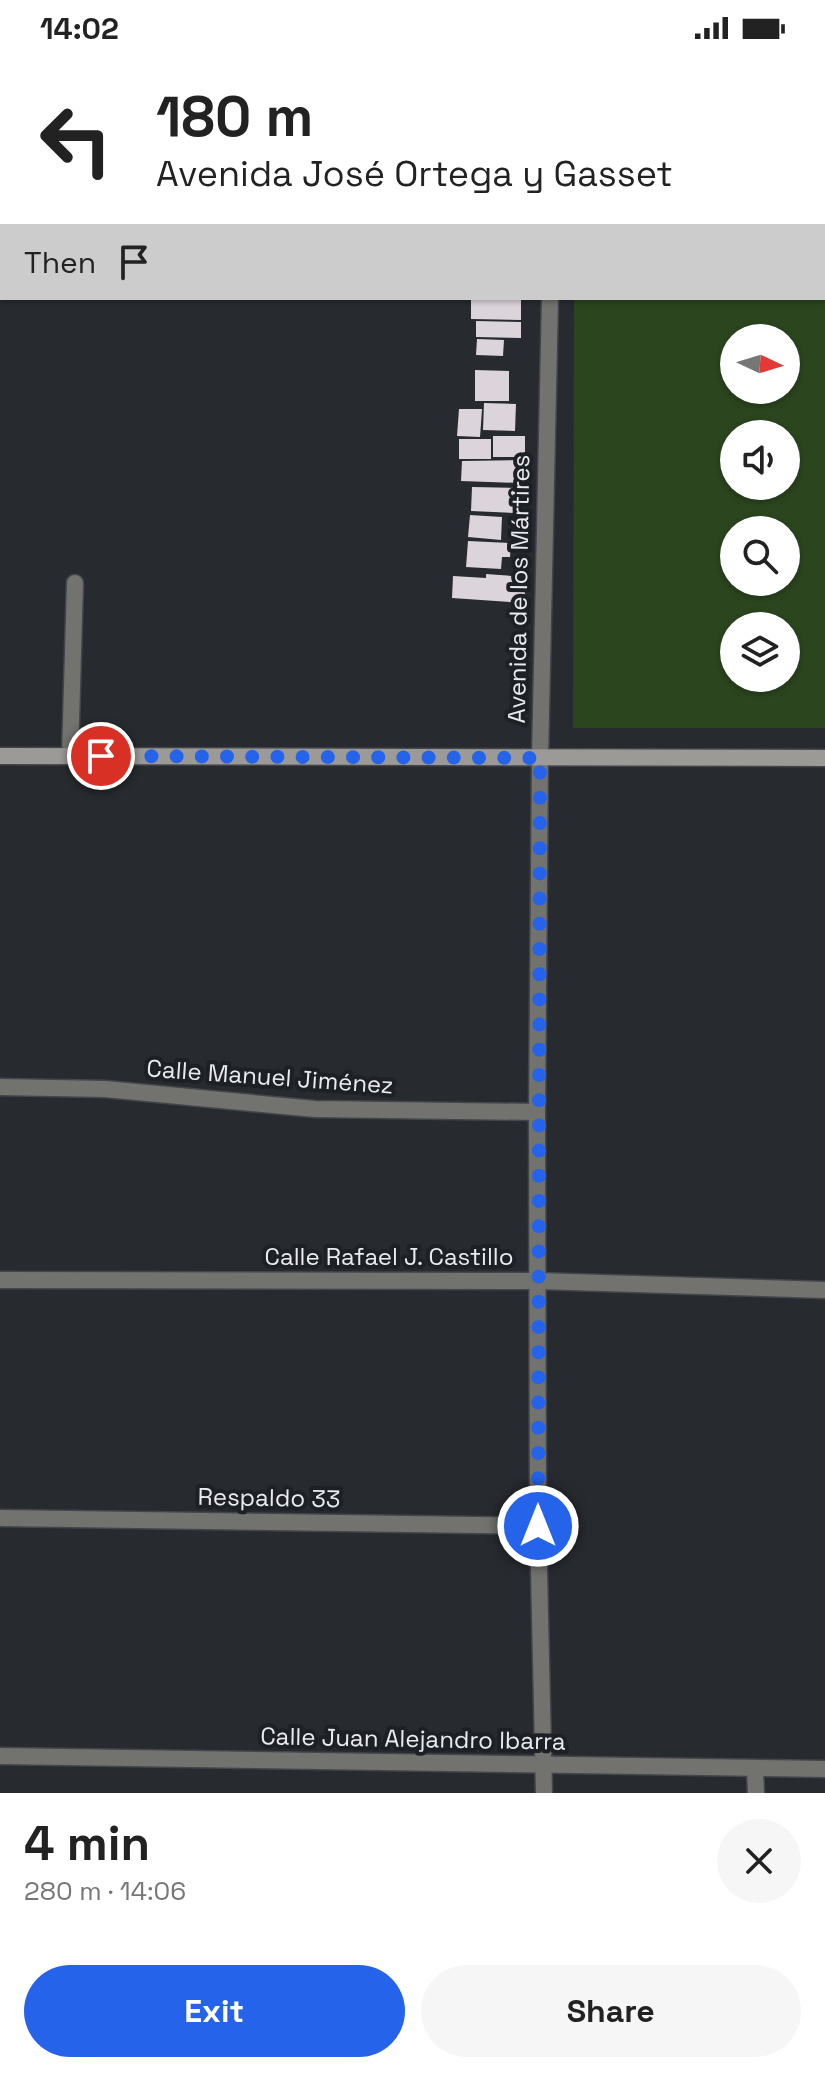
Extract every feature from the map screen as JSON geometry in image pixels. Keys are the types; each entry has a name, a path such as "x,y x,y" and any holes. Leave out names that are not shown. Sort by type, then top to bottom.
{"main road":[{"path":"0,756 825,758"}],"street":[{"name":"Avenida de los Mártires","path":"544,1793 538,1526 537,1112 540,758 550,300"},
{"path":"70,756 75,583"},
{"name":"Calle Manuel Jiménez","path":"0,1087 105,1089 315,1109 537,1112"},
{"name":"Calle Rafael J. Castillo","path":"0,1280 538,1281 825,1290"},
{"name":"Respaldo 33","path":"0,1518 538,1526"},
{"name":"Calle Juan Alejandro lbarra","path":"0,1756 825,1769"},
{"path":"755,1770 756,1793"}],"green space":[{"path":"574,300 825,300 825,728 573,728"}],"building":[{"path":"471,300 521,300 521,320 471,319"},
{"path":"476,321 521,322 521,338 476,337"},
{"path":"477,339 504,340 503,356 476,355"},
{"path":"475,370 509,371 509,401 475,401"},
{"path":"484,403 516,404 515,431 483,430"},
{"path":"459,409 482,409 480,437 457,436"},
{"path":"493,436 525,436 525,457 493,457"},
{"path":"459,439 491,439 491,459 459,459"},
{"path":"519,460 519,483 461,481 462,461"},
{"path":"472,487 516,488 515,513 471,511"},
{"path":"470,515 502,517 501,540 468,537"},
{"path":"468,541 511,543 510,557 502,557 501,569 466,567"},
{"path":"486,574 526,577 524,603 452,598 453,576 486,578"}],"route":[{"path":"101,756 540,758 538,1526"}]}
